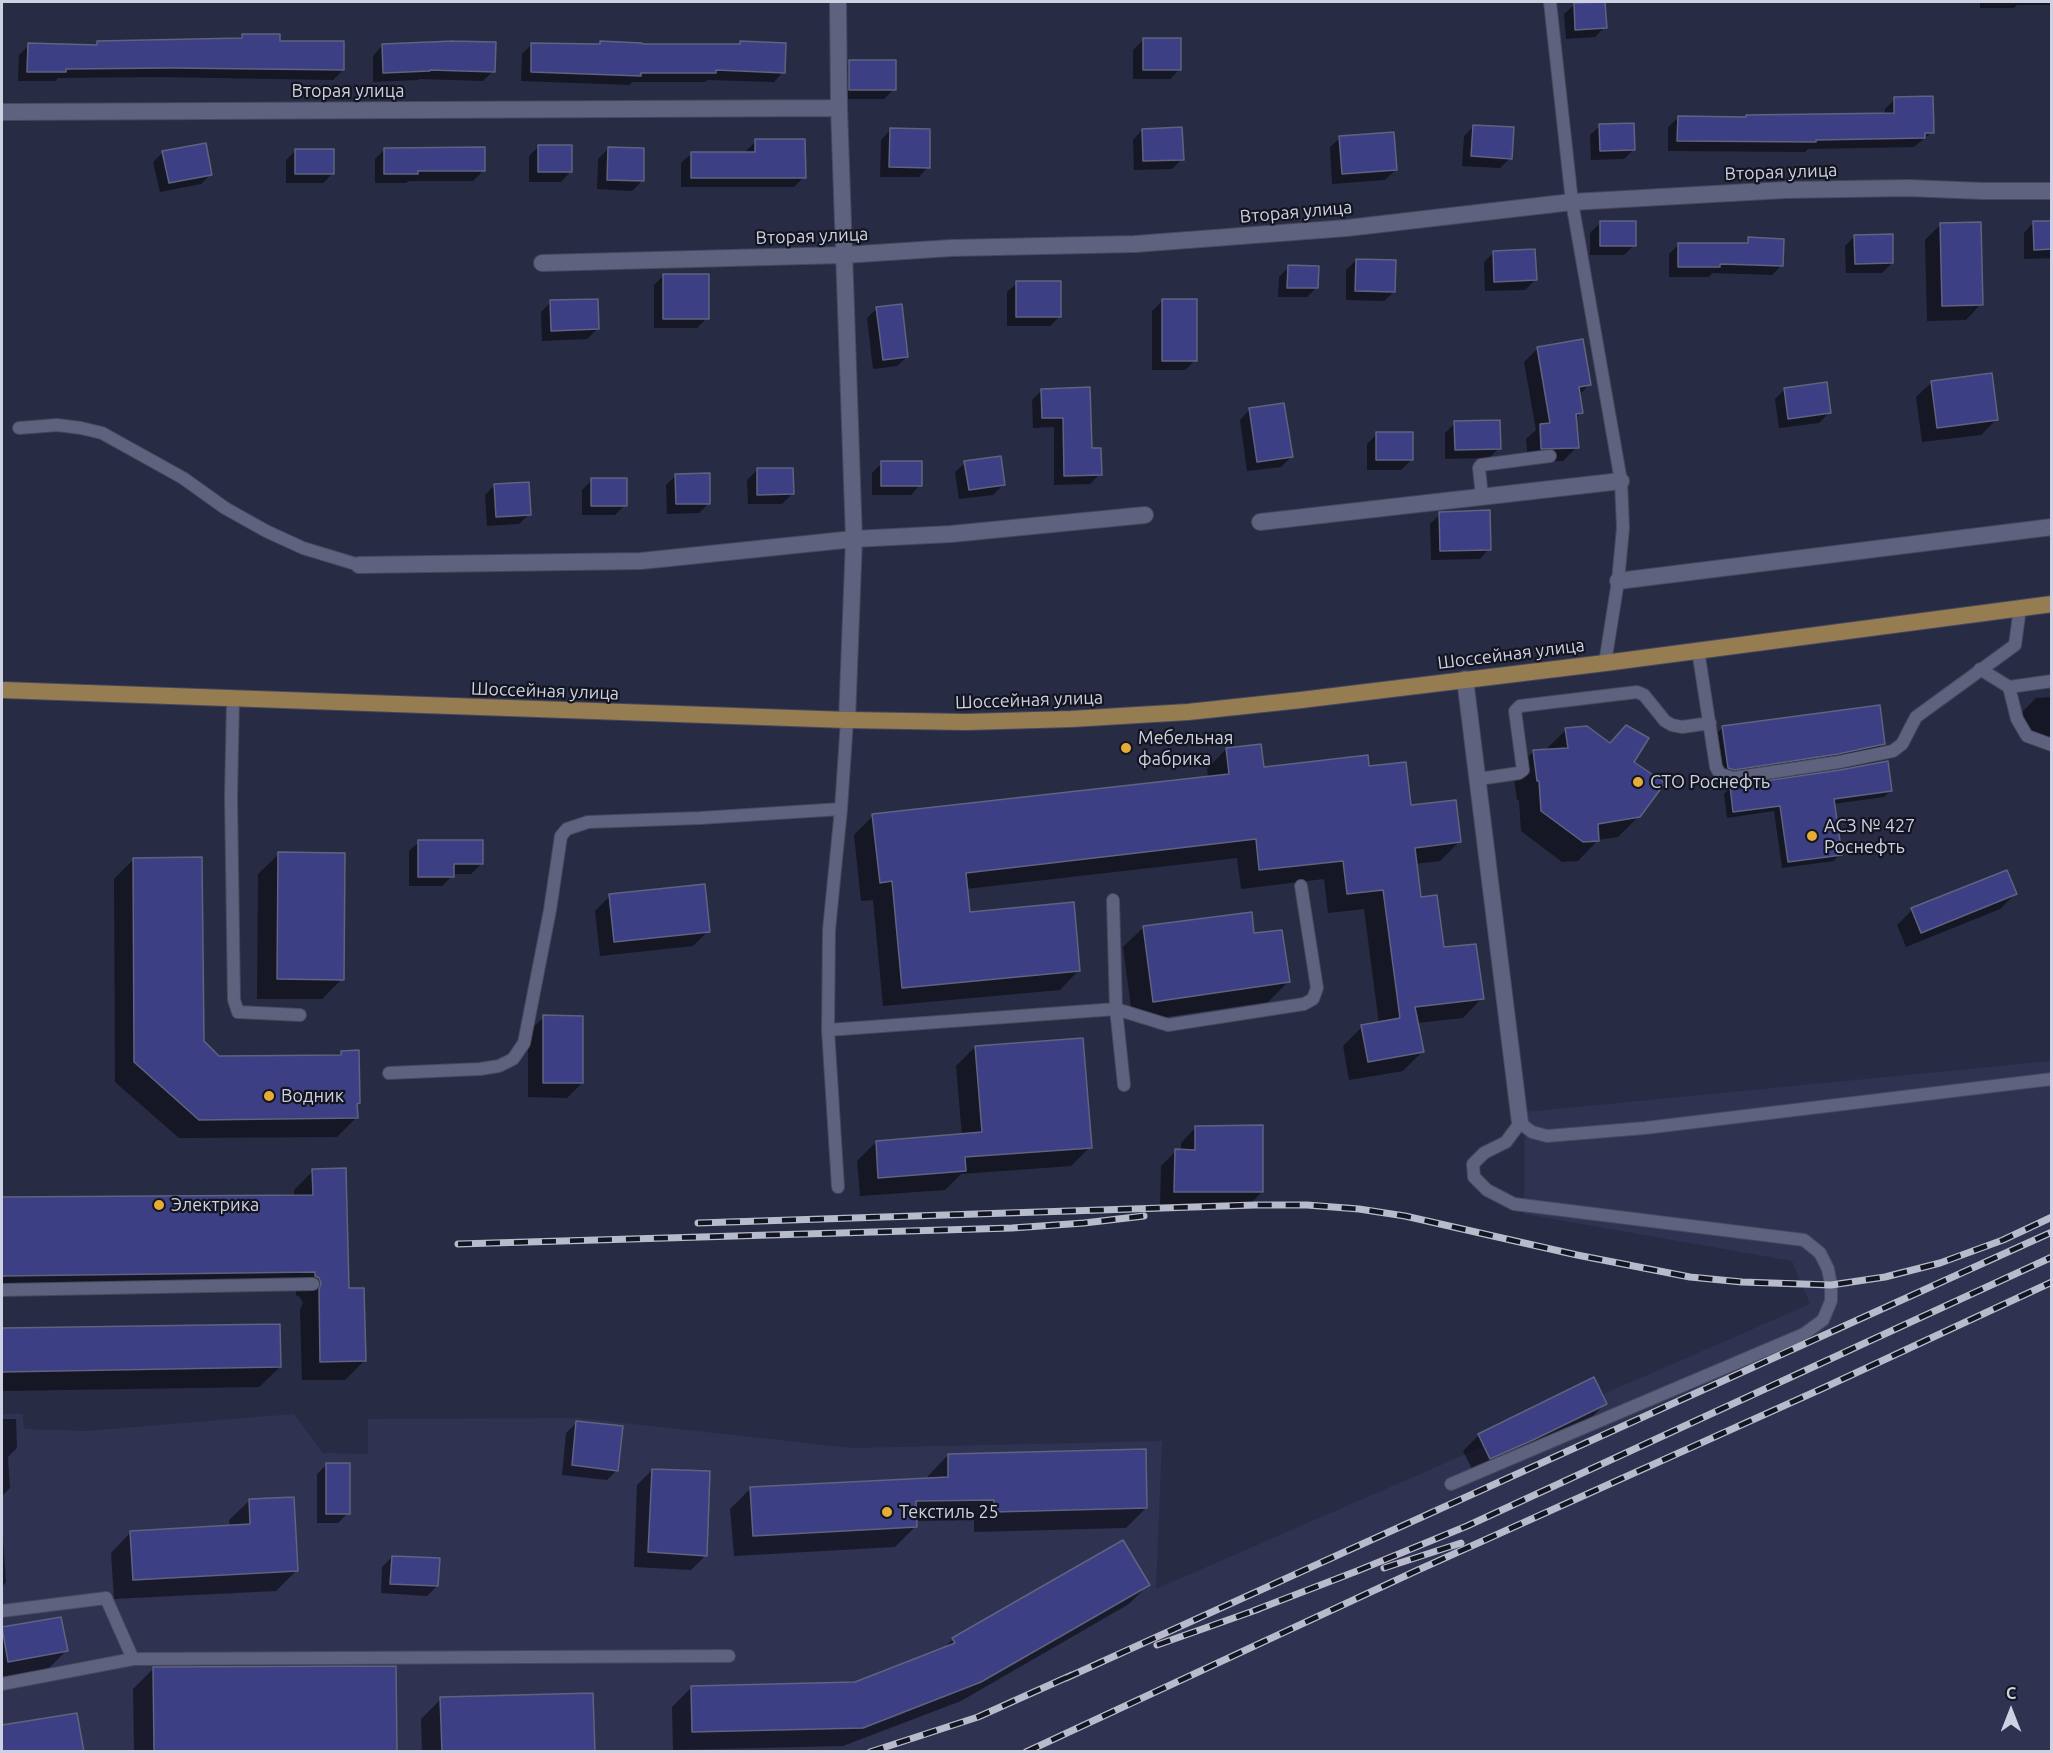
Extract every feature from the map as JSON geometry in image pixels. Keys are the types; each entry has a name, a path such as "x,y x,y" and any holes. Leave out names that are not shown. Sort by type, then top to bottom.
{"main road":[{"name":"Шоссейная улица","path":"2,690 847,720 966,722 1071,720 1177,713 1301,700 1605,663 2052,603"}],"street":[{"path":"838,2 839,108 854,539 847,720"},
{"name":"Вторая улица","path":"2,112 839,108"},
{"name":"Вторая улица","path":"542,263 844,255 951,248 1135,244 1347,228 1572,202 1785,190 1908,188 1983,191 2052,190"},
{"path":"1260,522 1621,481"},
{"path":"359,565 640,561 854,539 951,534 1145,515"},
{"path":"1618,581 2052,527"},
{"path":"1465,679 1520,1123"}],"lane":[{"path":"1550,2 1572,202 1621,481 1623,528 1618,581 1605,663"},
{"path":"19,428 57,425 102,433 183,478 225,508 266,531 303,548 359,565"},
{"path":"1482,497 1479,468 1482,465 1550,456"},
{"path":"1698,650 1716,767 1720,774 1732,778 1893,751 1902,744 1916,717 2015,645 2020,608"},
{"path":"1980,669 2009,687 2052,681"},
{"path":"2009,687 2017,719 2027,736 2052,745"},
{"path":"1479,779 1519,773 1523,770 1515,711 1520,706 1637,692 1644,695 1665,721 1672,725 1682,727 1710,723"},
{"path":"233,699 231,797 234,1000 238,1012 300,1015"},
{"path":"838,1187 828,1030 829,930 847,720"},
{"path":"389,1073 480,1069 499,1066 513,1059 524,1043 550,910 561,836 567,829 588,822 841,809"},
{"path":"828,1030 1116,1009 1168,1025 1304,1004 1313,999 1317,988 1301,886"},
{"path":"1113,900 1116,1009 1124,1085"},
{"path":"1451,1484 1804,1334 1823,1320 1831,1301 1828,1269 1820,1253 1804,1240 1514,1204 1487,1190 1474,1177 1473,1164 1484,1153 1506,1142 1520,1123 1532,1132 1547,1136 1669,1125 2052,1079"},
{"path":"2,1290 313,1284"},
{"path":"2,1611 106,1598 133,1659"},
{"path":"2,1684 133,1659 729,1656"}],"shaded area":[{"path":"2051,1061 2051,1751 2,1752 2,1414 23,1414 24,1429 86,1431 294,1414 323,1453 368,1454 368,1419 578,1418 852,1448 1162,1441 1156,1589 1810,1304 1792,1261 1524,1214 1525,1112"}],"building":[{"path":"1605,2 1607,28 1575,30 1574,3"},
{"path":"242,34 280,34 280,41 344,41 344,70 171,68 66,69 66,72 27,72 28,43 97,45 97,41 242,38"},
{"path":"1143,38 1181,38 1181,70 1143,70"},
{"path":"600,41 642,44 740,44 740,41 786,43 785,73 716,70 716,73 641,73 641,76 531,72 531,43 600,44"},
{"path":"496,42 495,72 430,70 383,73 382,44"},
{"path":"849,60 896,60 896,90 849,90"},
{"path":"1933,96 1934,133 1925,133 1925,138 1816,140 1816,142 1677,141 1678,116 1746,117 1746,115 1894,113 1894,97"},
{"path":"1634,123 1635,150 1600,151 1599,124"},
{"path":"1473,125 1514,127 1512,159 1471,156"},
{"path":"1182,127 1184,160 1143,161 1142,129"},
{"path":"890,128 930,129 930,168 889,167"},
{"path":"1394,132 1397,170 1342,174 1339,136"},
{"path":"755,139 805,139 806,178 691,178 691,152 755,152"},
{"path":"206,143 212,175 169,183 162,151"},
{"path":"538,145 572,145 572,172 538,172"},
{"path":"485,147 485,171 418,171 418,174 384,174 384,148"},
{"path":"608,147 644,148 644,181 607,180"},
{"path":"295,149 334,149 334,174 295,174"},
{"path":"1600,221 1636,221 1636,246 1600,246"},
{"path":"2033,221 2052,221 2052,249 2034,250"},
{"path":"1981,222 1983,305 1942,306 1940,223"},
{"path":"1893,234 1893,263 1855,264 1854,235"},
{"path":"1748,237 1784,239 1783,266 1720,264 1720,267 1678,267 1678,243 1748,243"},
{"path":"1535,249 1537,280 1494,282 1493,251"},
{"path":"1356,259 1396,260 1395,292 1355,291"},
{"path":"1288,265 1319,266 1318,288 1287,288"},
{"path":"663,274 709,274 709,319 663,319"},
{"path":"1016,281 1061,281 1061,317 1016,317"},
{"path":"598,299 599,329 551,331 550,300"},
{"path":"1162,299 1197,299 1197,361 1162,361"},
{"path":"902,304 908,357 883,360 876,307"},
{"path":"1583,339 1591,385 1579,387 1583,413 1576,414 1579,448 1541,449 1540,424 1550,423 1537,347"},
{"path":"1992,373 1998,420 1937,428 1931,381"},
{"path":"1827,382 1831,413 1788,419 1784,388"},
{"path":"1090,387 1092,448 1101,448 1102,475 1064,476 1063,418 1042,418 1041,389"},
{"path":"1284,403 1293,457 1257,462 1249,408"},
{"path":"1500,420 1501,449 1455,450 1454,421"},
{"path":"1376,432 1413,432 1413,460 1376,460"},
{"path":"1001,456 1005,485 969,490 964,461"},
{"path":"881,461 922,461 922,486 881,486"},
{"path":"757,468 793,468 794,494 757,495"},
{"path":"710,473 710,504 676,504 675,474"},
{"path":"591,478 627,478 627,506 591,506"},
{"path":"529,482 531,515 496,517 494,484"},
{"path":"1490,510 1491,550 1440,551 1439,512"},
{"path":"1880,705 1885,744 1838,754 1734,770 1728,768 1722,726"},
{"path":"1626,725 1649,738 1634,762 1665,783 1640,817 1598,824 1599,841 1583,842 1541,811 1539,781 1537,781 1533,750 1568,748 1565,728 1587,726 1610,743"},
{"path":"1261,744 1264,767 1368,755 1369,766 1406,762 1411,805 1456,800 1461,842 1415,848 1421,897 1437,895 1444,947 1476,944 1484,999 1415,1007 1424,1052 1368,1062 1361,1025 1400,1018 1383,890 1347,894 1343,861 1259,870 1256,839 966,873 970,912 1074,902 1080,971 902,988 892,881 880,883 872,814 1229,774 1226,748"},
{"path":"1888,761 1892,791 1834,799 1842,855 1788,862 1780,806 1733,812 1730,786"},
{"path":"418,840 483,840 483,864 454,864 454,877 418,877"},
{"path":"278,852 345,853 344,980 277,979"},
{"path":"202,857 204,1041 219,1056 341,1055 341,1051 359,1050 358,1118 199,1120 134,1062 133,858"},
{"path":"2007,870 2017,894 1921,933 1911,908"},
{"path":"705,884 710,932 614,942 609,894"},
{"path":"1252,912 1254,933 1282,930 1290,982 1153,1002 1143,926"},
{"path":"543,1015 583,1016 583,1083 543,1083"},
{"path":"1083,1038 1092,1148 965,1157 966,1171 878,1178 876,1141 982,1132 975,1046"},
{"path":"1263,1125 1263,1192 1174,1192 1175,1149 1195,1150 1195,1126"},
{"path":"346,1168 349,1288 364,1288 366,1361 320,1362 319,1290 321,1283 315,1276 315,1272 2,1276 2,1197 313,1195 312,1169"},
{"path":"280,1324 281,1367 2,1372 2,1328"},
{"path":"1594,1377 1607,1404 1490,1459 1478,1434"},
{"path":"576,1421 623,1426 618,1471 572,1465"},
{"path":"1146,1449 1147,1508 994,1512 994,1500 916,1501 917,1527 753,1536 750,1487 948,1477 948,1454"},
{"path":"326,1463 350,1463 350,1514 326,1514"},
{"path":"652,1469 710,1471 707,1556 648,1552"},
{"path":"294,1497 298,1571 133,1580 130,1531 250,1524 249,1499"},
{"path":"1123,1540 1150,1585 981,1682 863,1728 692,1732 691,1686 855,1682 955,1643 952,1638"},
{"path":"392,1556 440,1558 438,1586 390,1584"},
{"path":"61,1617 68,1651 8,1662 2,1627"},
{"path":"396,1666 397,1752 154,1752 153,1667"},
{"path":"593,1693 595,1752 442,1752 440,1697"},
{"path":"77,1713 84,1752 2,1752 2,1725"}],"railway":[{"path":"698,1223 1307,1205 1359,1209 1405,1216 1577,1255 1690,1277 1742,1282 1831,1285 1885,1277 1940,1263 2003,1240 2052,1217"},
{"path":"458,1244 1012,1228 1144,1216"},
{"path":"1066,1678 2052,1232"},
{"path":"1253,1611 1467,1526 2052,1257"},
{"path":"1026,1752 1418,1570 1819,1390 2052,1282"},
{"path":"1384,1568 1461,1543"},
{"path":"1157,1645 1259,1609"},
{"path":"870,1752 978,1717 1072,1675"}],"place":[{"name":"Мебельная фабрика","path":"1126,748"},
{"name":"СТО Роснефть","path":"1638,782"},
{"name":"АСЗ № 427 Роснефть","path":"1812,836"},
{"name":"Водник","path":"269,1096"},
{"name":"Электрика","path":"159,1205"},
{"name":"Текстиль 25","path":"887,1512"}]}
